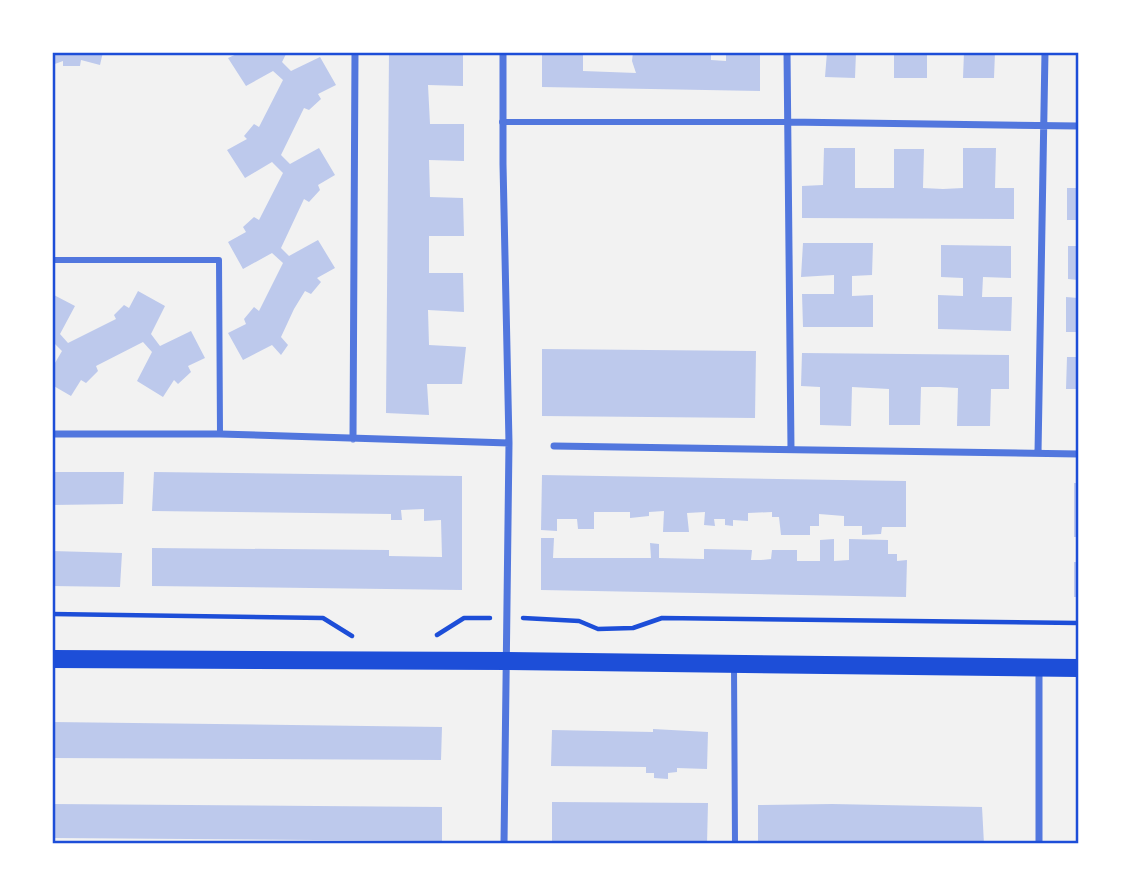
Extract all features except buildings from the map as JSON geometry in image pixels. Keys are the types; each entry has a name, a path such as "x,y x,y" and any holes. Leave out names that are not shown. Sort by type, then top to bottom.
{"main road":[{"path":"52,659 1079,668"}],"street":[{"path":"353,439 355,52"},
{"path":"503,52 509,443 504,844"},
{"path":"787,52 790,450"},
{"path":"1038,453 1045,52"},
{"path":"502,122 1079,126"},
{"path":"52,260 219,260 220,434"},
{"path":"52,434 220,434 509,443"},
{"path":"554,446 1079,454"},
{"path":"733,664 735,844"},
{"path":"1039,667 1039,844"}],"path":[{"path":"52,614 323,618 354,637"},
{"path":"435,636 464,618 486,618"},
{"path":"520,618 579,621 598,629 633,628 662,618 1079,623"}]}
